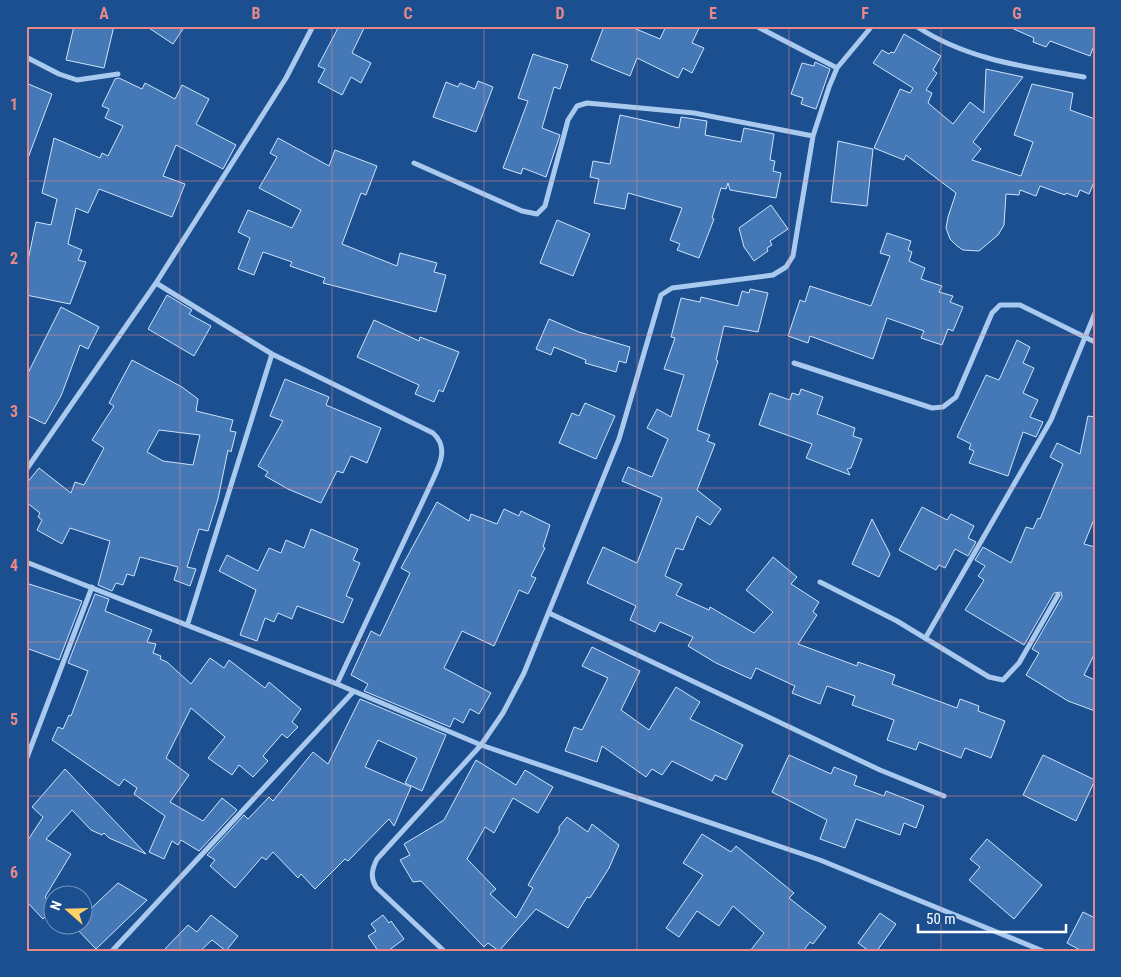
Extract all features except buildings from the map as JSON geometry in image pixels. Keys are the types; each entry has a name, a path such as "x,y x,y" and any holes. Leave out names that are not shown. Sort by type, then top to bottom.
{"street":[{"path":"26,470 156,283 286,78 313,26"},
{"path":"756,26 837,68"},
{"path":"444,951 376,887 372,880 372,868 377,859 481,745 503,713 524,672 619,439 661,295 672,288 773,274 786,267 793,256 813,136 837,68 872,26"},
{"path":"916,26 951,46 982,58 1084,77"},
{"path":"26,57 59,74 76,80 118,74"},
{"path":"414,164 522,212 537,214 545,206 568,120 577,106 587,103 694,113 813,136"},
{"path":"156,283 272,354 433,433 443,448 441,461 429,488 338,684"},
{"path":"794,363 926,407 938,408 950,403 956,397 992,313 1000,305 1020,305 1095,342"},
{"path":"926,637 1051,420 1095,313"},
{"path":"188,624 272,354"},
{"path":"26,562 338,684 481,745 820,860 1043,951"},
{"path":"820,582 849,595 926,637 989,678 1003,680 1018,663 1058,595"},
{"path":"26,760 92,587"},
{"path":"549,613 872,766 944,796"},
{"path":"112,951 353,692"}]}
